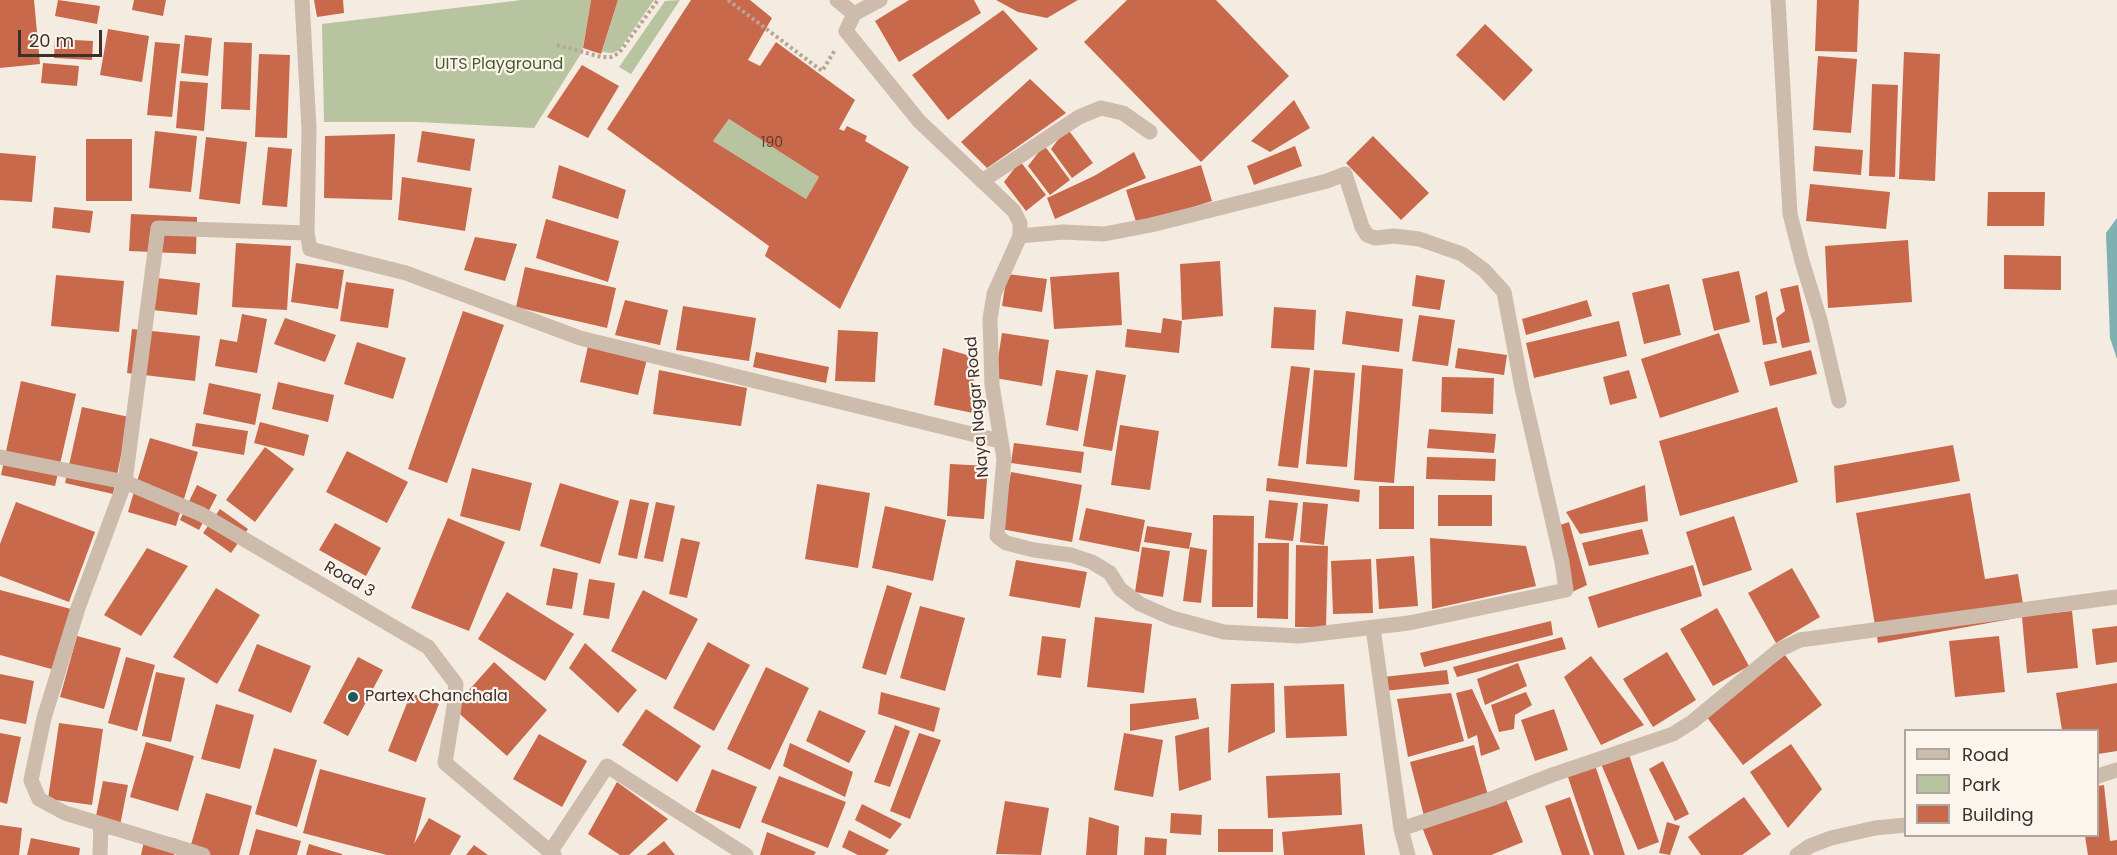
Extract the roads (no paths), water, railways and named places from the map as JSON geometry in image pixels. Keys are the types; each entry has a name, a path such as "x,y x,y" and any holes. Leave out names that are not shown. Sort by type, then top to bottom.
{"street":[{"path":"302,0 309,129 307,233 310,249 406,273 580,338 1000,441"},
{"path":"837,0 854,14"},
{"path":"880,0 854,14 846,31 919,122 1014,211 1020,224 1020,236 1063,232 1104,234 1151,225 1327,181 1345,174 1362,227 1367,235 1376,238 1394,236 1419,239 1462,254 1484,270 1504,292 1522,388 1562,562 1566,590 1409,623 1373,627 1401,829 1408,855"},
{"path":"1778,0 1790,214 1820,320 1839,401"},
{"path":"981,181 1079,117 1101,108 1123,113 1150,132"},
{"path":"203,855 65,813 39,799 30,780 44,718 78,608 125,482 158,228 307,233"},
{"name":"Naya Nagar Road","path":"1020,236 994,294 990,319 992,385 1004,459 997,536 1006,543 1034,550 1071,555 1092,562 1110,573 1120,590 1140,604 1172,618 1224,633 1299,636 1373,627"},
{"name":"Road 3","path":"0,457 125,482 201,514 428,647 456,684 445,763 553,853"},
{"path":"1401,829 1491,799 1552,774 1673,734 1692,722 1779,650 1800,640 2117,597"},
{"path":"553,853 607,766 746,855"},
{"path":"2099,776 2117,771"},
{"path":"100,855 101,824"},
{"path":"1797,855 1810,846 1831,838 1875,828 1904,825"}],"water":[{"path":"2117,218 2117,359 2110,338 2106,233"}],"place":[{"name":"Partex Chanchala","path":"353,697"}],"park label":[{"name":"UITS Playground","path":"499,65"}]}
